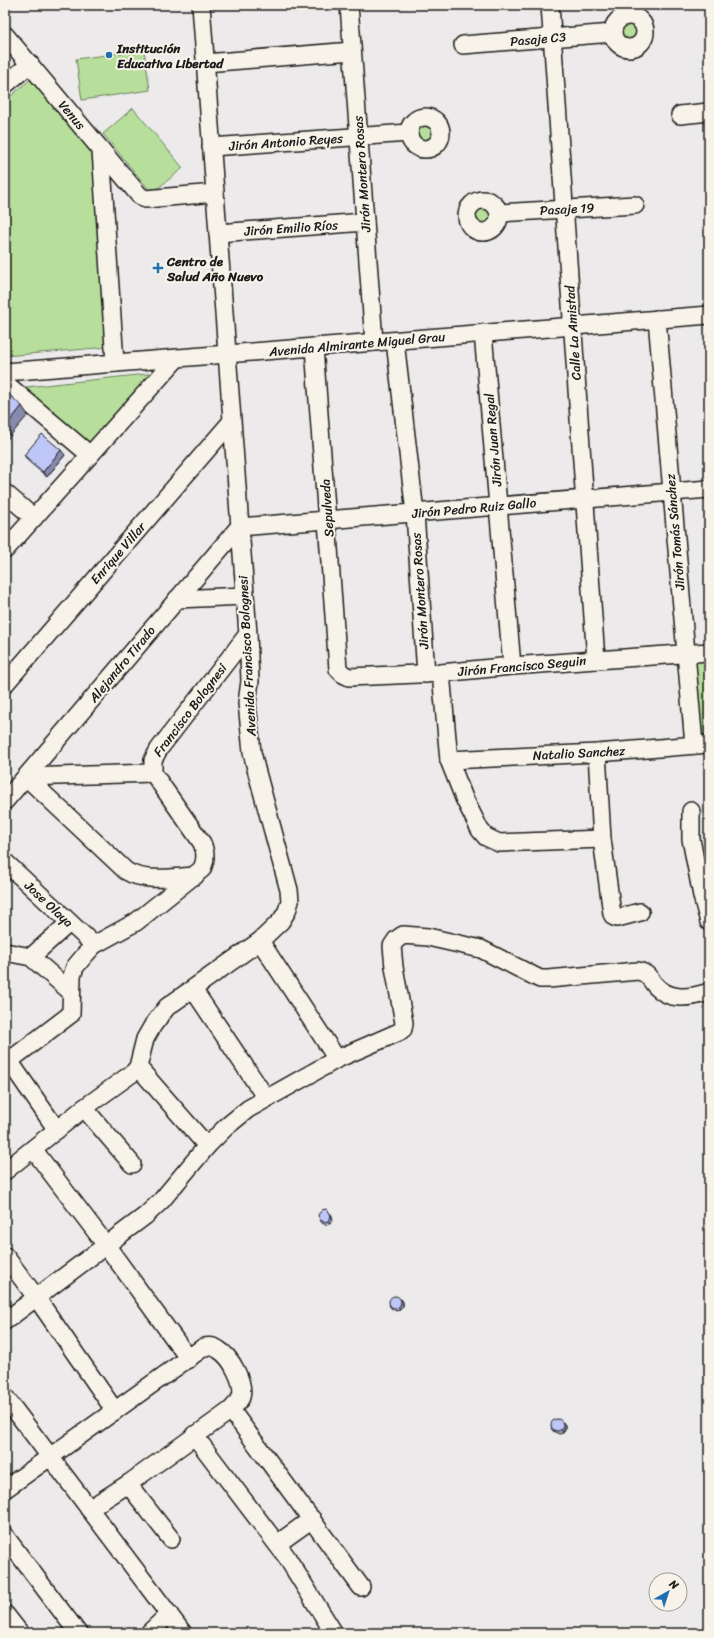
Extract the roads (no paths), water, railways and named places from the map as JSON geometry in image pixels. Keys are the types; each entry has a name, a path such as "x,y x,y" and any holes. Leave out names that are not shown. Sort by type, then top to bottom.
{"street":[{"name":"Avenida Francisco Bolognesi","path":"138,1067 145,1039 153,1025 167,1007 260,941 281,921 287,911 290,901 289,890 252,752 247,703 250,681 248,634 201,5"},
{"name":"Jirón Montero Rosas","path":"349,5 374,342"},
{"name":"Calle La Amistad","path":"550,5 596,660"},
{"name":"Pasaje C3","path":"463,45 613,33"},
{"name":"Venus","path":"5,35 139,195 145,199 214,193"},
{"path":"205,64 352,51"},
{"path":"5,85 30,64"},
{"path":"680,115 709,112"},
{"name":"Jirón Antonio Reyes","path":"211,147 409,133"},
{"path":"101,150 115,363"},
{"name":"Pasaje 19","path":"500,214 635,205"},
{"name":"Jirón Emilio Ríos","path":"218,233 365,222"},
{"name":"Avenida Almirante Miguel Grau","path":"5,372 709,315"},
{"name":"Jirón Tomás Sánchez","path":"657,320 685,654 701,744"},
{"name":"Jirón Juan Regal","path":"483,333 512,666"},
{"name":"Jirón Montero Rosas","path":"395,340 434,674 449,760 464,798 480,830 486,838 492,842 499,844 602,839"},
{"name":"Sepulveda","path":"314,347 338,669"},
{"path":"5,550 177,358"},
{"path":"5,383 90,455"},
{"name":"Enrique Villar","path":"5,684 231,422"},
{"name":"Jirón Pedro Ruiz Gallo","path":"239,527 709,489"},
{"path":"5,493 34,518"},
{"name":"Alejandro Tirado","path":"5,801 239,527"},
{"path":"177,599 245,596"},
{"name":"Francisco Bolognesi","path":"7,1060 68,1018 72,1010 72,976 75,967 94,945 136,922 202,869 205,861 205,852 195,832 153,773 152,760 248,634"},
{"name":"Jirón Francisco Seguin","path":"338,669 349,677 434,674 512,666 709,652"},
{"name":"Natalio Sanchez","path":"449,760 597,753 701,744"},
{"path":"597,753 602,839 612,914 617,918 640,912"},
{"path":"26,777 153,773"},
{"path":"26,777 126,872 144,878 195,876"},
{"path":"691,811 691,839 702,896 709,922"},
{"name":"Jose Olaya","path":"5,862 94,945"},
{"path":"31,957 69,923"},
{"path":"5,1321 145,1216 161,1200 207,1146 226,1127 248,1109 337,1059 394,1035 403,1029 404,1023 394,967 392,946 396,940 403,935 428,937 482,949 540,979 555,979 638,971 645,972 655,985 672,996 682,998 695,997 709,992"},
{"path":"260,941 337,1059"},
{"path":"5,952 31,957 71,992"},
{"path":"193,989 266,1098"},
{"path":"7,1060 57,1130"},
{"path":"5,1171 84,1108 134,1072 138,1067 207,1146"},
{"path":"84,1108 132,1164"},
{"path":"33,1149 106,1245 188,1359"},
{"path":"5,1256 36,1297 116,1411"},
{"path":"5,1489 204,1347 210,1346 219,1350 229,1360 237,1372 242,1389 238,1402 231,1410 128,1484 89,1509"},
{"path":"5,1397 183,1633"},
{"path":"231,1410 361,1587"},
{"path":"194,1436 277,1544 334,1633"},
{"path":"128,1484 171,1539"},
{"path":"277,1544 312,1519"},
{"path":"5,1536 78,1633"},
{"path":"5,1614 20,1633"},
{"path":"149,1633 169,1614"}],"place":[{"name":"Institución Educativa Libertad","path":"109,55"},
{"name":"Centro de Salud Año Nuevo","path":"158,268"}]}
